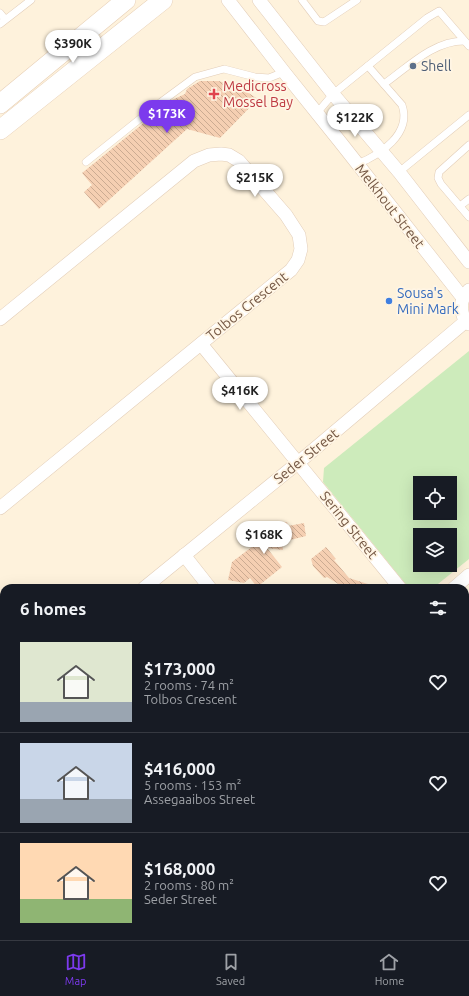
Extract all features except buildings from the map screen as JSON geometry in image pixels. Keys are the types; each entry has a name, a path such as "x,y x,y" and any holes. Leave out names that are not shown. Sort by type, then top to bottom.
{"main road":[{"path":"0,104 126,0"},
{"path":"0,130 163,0"}],"street":[{"name":"Melkhout Street","path":"228,0 357,164 466,294"},
{"name":"Melkhout Street","path":"259,0 333,94 399,172 469,262"},
{"name":"Tolbos Crescent","path":"0,319 194,161 209,155 229,155 240,161 286,215 299,235 301,249 298,260 291,270 0,508"},
{"path":"466,294 461,306 462,314 468,323"},
{"name":"Seder Street","path":"149,584 468,323"},
{"name":"Sering Street","path":"200,344 299,462 397,584"},
{"path":"184,556 207,584"},
{"path":"459,584 469,575"}],"lane":[{"path":"0,13 3,22 31,0"},
{"path":"302,0 318,20 324,22 357,0"},
{"path":"317,113 333,94 427,18 439,11 467,43"},
{"path":"384,84 428,52 438,47 457,41 467,43"},
{"path":"357,164 382,151 396,138 401,130 404,119 402,105 368,66"},
{"path":"86,162 195,77 224,69 255,77 269,78 284,72"},
{"path":"399,172 469,115"},
{"path":"469,145 439,172 438,178 441,184 469,217"},
{"path":"460,206 469,199"}],"green space":[{"path":"469,351 469,559 457,569 457,528 413,528 413,572 453,572 438,584 406,584 323,482 324,468"}],"place":[{"name":"Shell","path":"413,66"},
{"name":"Medicross Mossel Bay","path":"214,94"},
{"name":"Sousa's Mini Mark","path":"389,301"}]}
